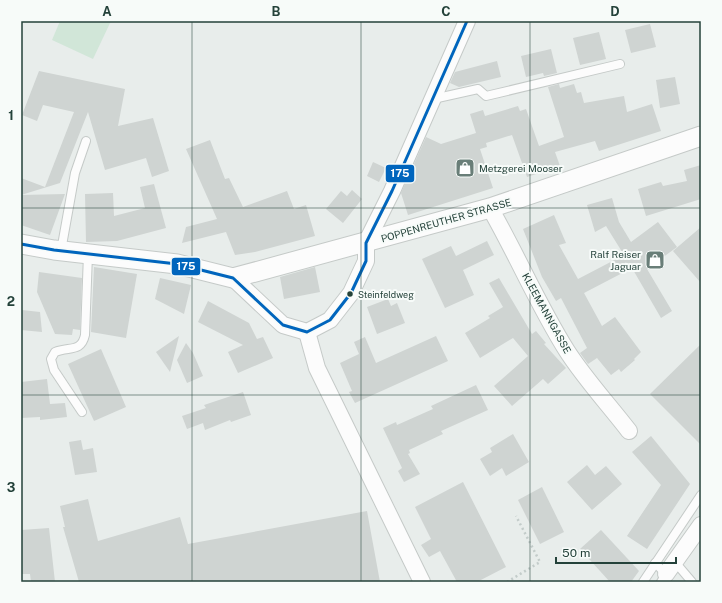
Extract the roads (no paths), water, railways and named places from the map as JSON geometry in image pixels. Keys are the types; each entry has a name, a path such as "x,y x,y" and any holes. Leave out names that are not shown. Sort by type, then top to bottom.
{"street":[{"path":"233,278 283,325 307,332 330,320 351,293 366,262 366,243 392,191 467,21"},
{"name":"POPPENREUTHER STRASSE","path":"21,244 61,251 177,264 233,278 490,208 701,136"},
{"name":"KLEEMANNGASSE","path":"490,208 508,240 537,299 568,352 629,431"},
{"path":"307,332 317,368 422,582"},
{"path":"664,570 701,525"}],"lane":[{"path":"432,100 478,89 486,96 620,64"},
{"path":"61,251 75,173 86,141"},
{"path":"82,412 54,370 51,359 54,352 63,348 77,348 83,343 85,334 88,254"},
{"path":"643,582 664,570 701,495"},
{"path":"664,570 692,582"}],"place":[{"name":"Metzgerei Mooser","path":"465,168"},
{"name":"Ralf Reiser Jaguar","path":"655,260"},
{"name":"Steinfeldweg","path":"350,294"}]}
